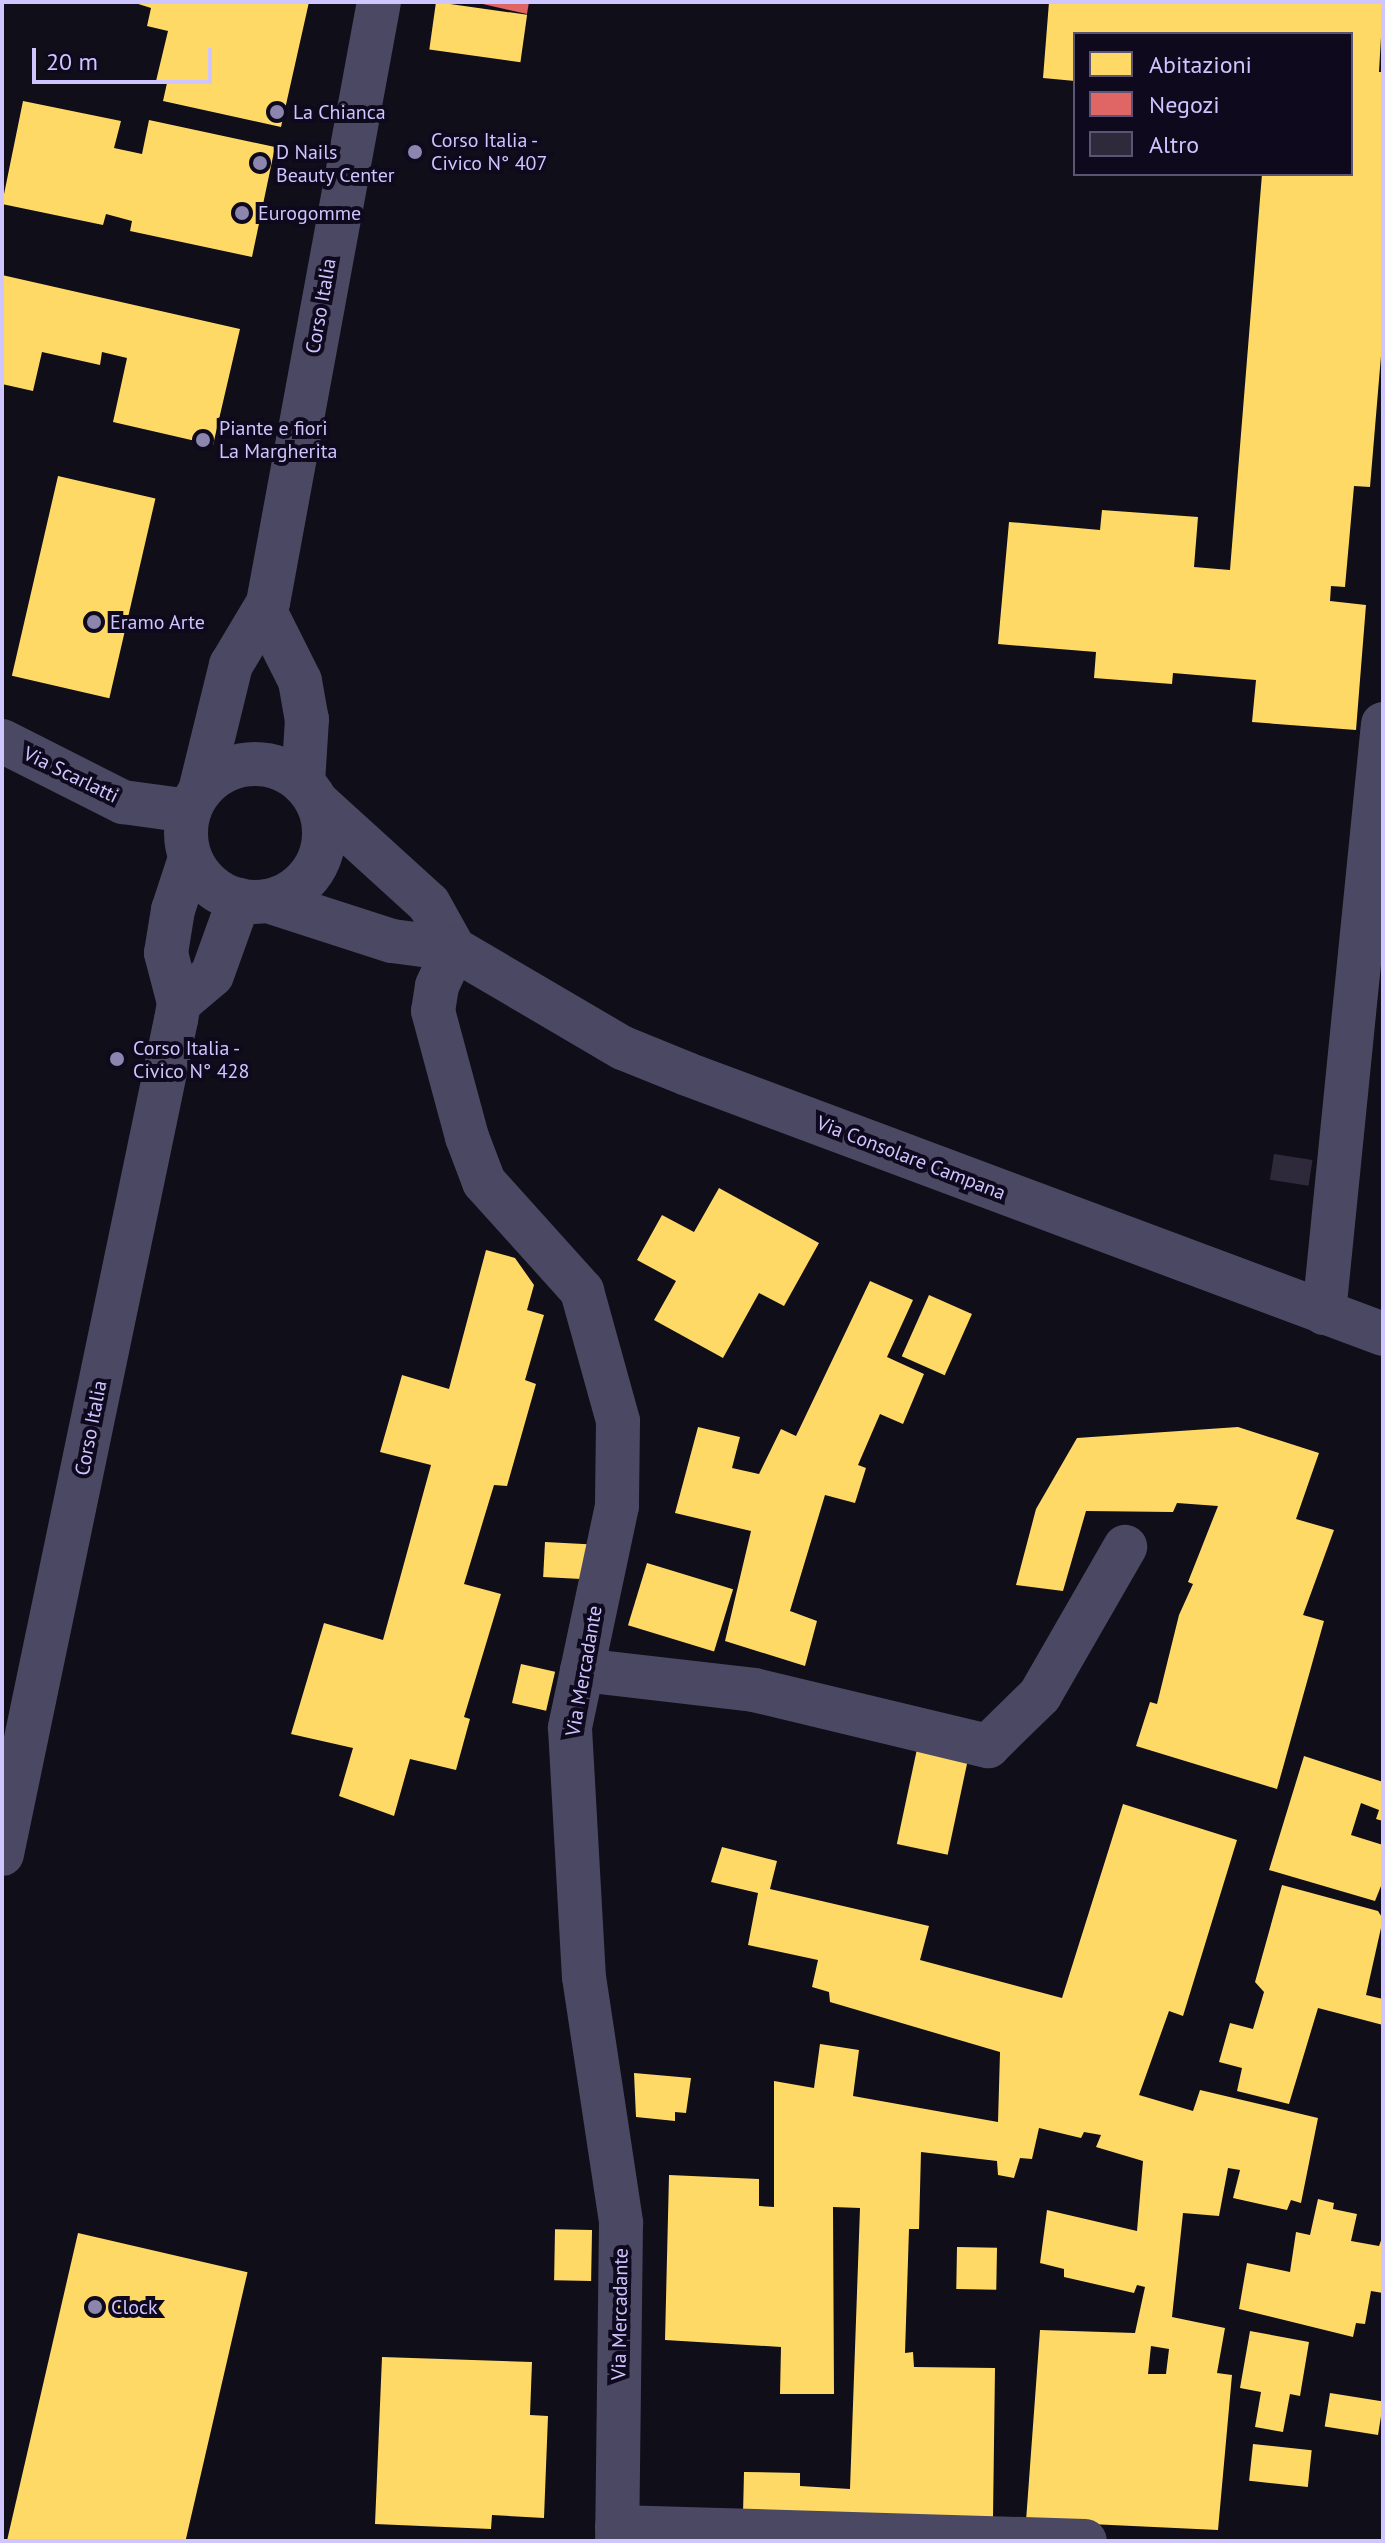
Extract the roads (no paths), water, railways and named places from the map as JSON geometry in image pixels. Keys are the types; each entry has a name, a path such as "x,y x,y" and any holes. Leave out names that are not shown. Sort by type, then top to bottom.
{"street":[{"name":"Corso Italia","path":"194,801 231,665 265,611 379,2"},
{"path":"265,611 300,681 307,719 310,792 323,844 317,864 305,881 254,901 218,892 190,858 194,801 238,766 284,770 310,792 429,904 454,949"},
{"path":"1324,1313 1383,724"},
{"name":"Via Scarlatti","path":"2,741 123,802 194,801"},
{"name":"Corso Italia","path":"2,1854 179,1003 166,953 173,910 190,858"},
{"path":"179,1003 212,975 254,901"},
{"name":"Via Consolare Campana","path":"254,901 392,941 454,949 623,1048 1383,1334"},
{"name":"Via Mercadante","path":"454,949 437,986 433,1011 467,1137 484,1182 582,1291 618,1421 617,1506 570,1728 584,1977 621,2223 617,2534"},
{"path":"582,1670 754,1690 988,1746 1040,1695 1125,1547"},
{"path":"617,2534 1085,2541"}],"place":[{"name":"La Chianca","path":"277,112"},
{"name":"Corso Italia - Civico N° 407","path":"415,152"},
{"name":"D Nails Beauty Center","path":"260,163"},
{"name":"Eurogomme","path":"242,213"},
{"name":"Piante e fiori La Margherita","path":"203,440"},
{"name":"Eramo Arte","path":"94,622"},
{"name":"Corso Italia - Civico N° 428","path":"117,1059"},
{"name":"Clock","path":"95,2307"}]}
